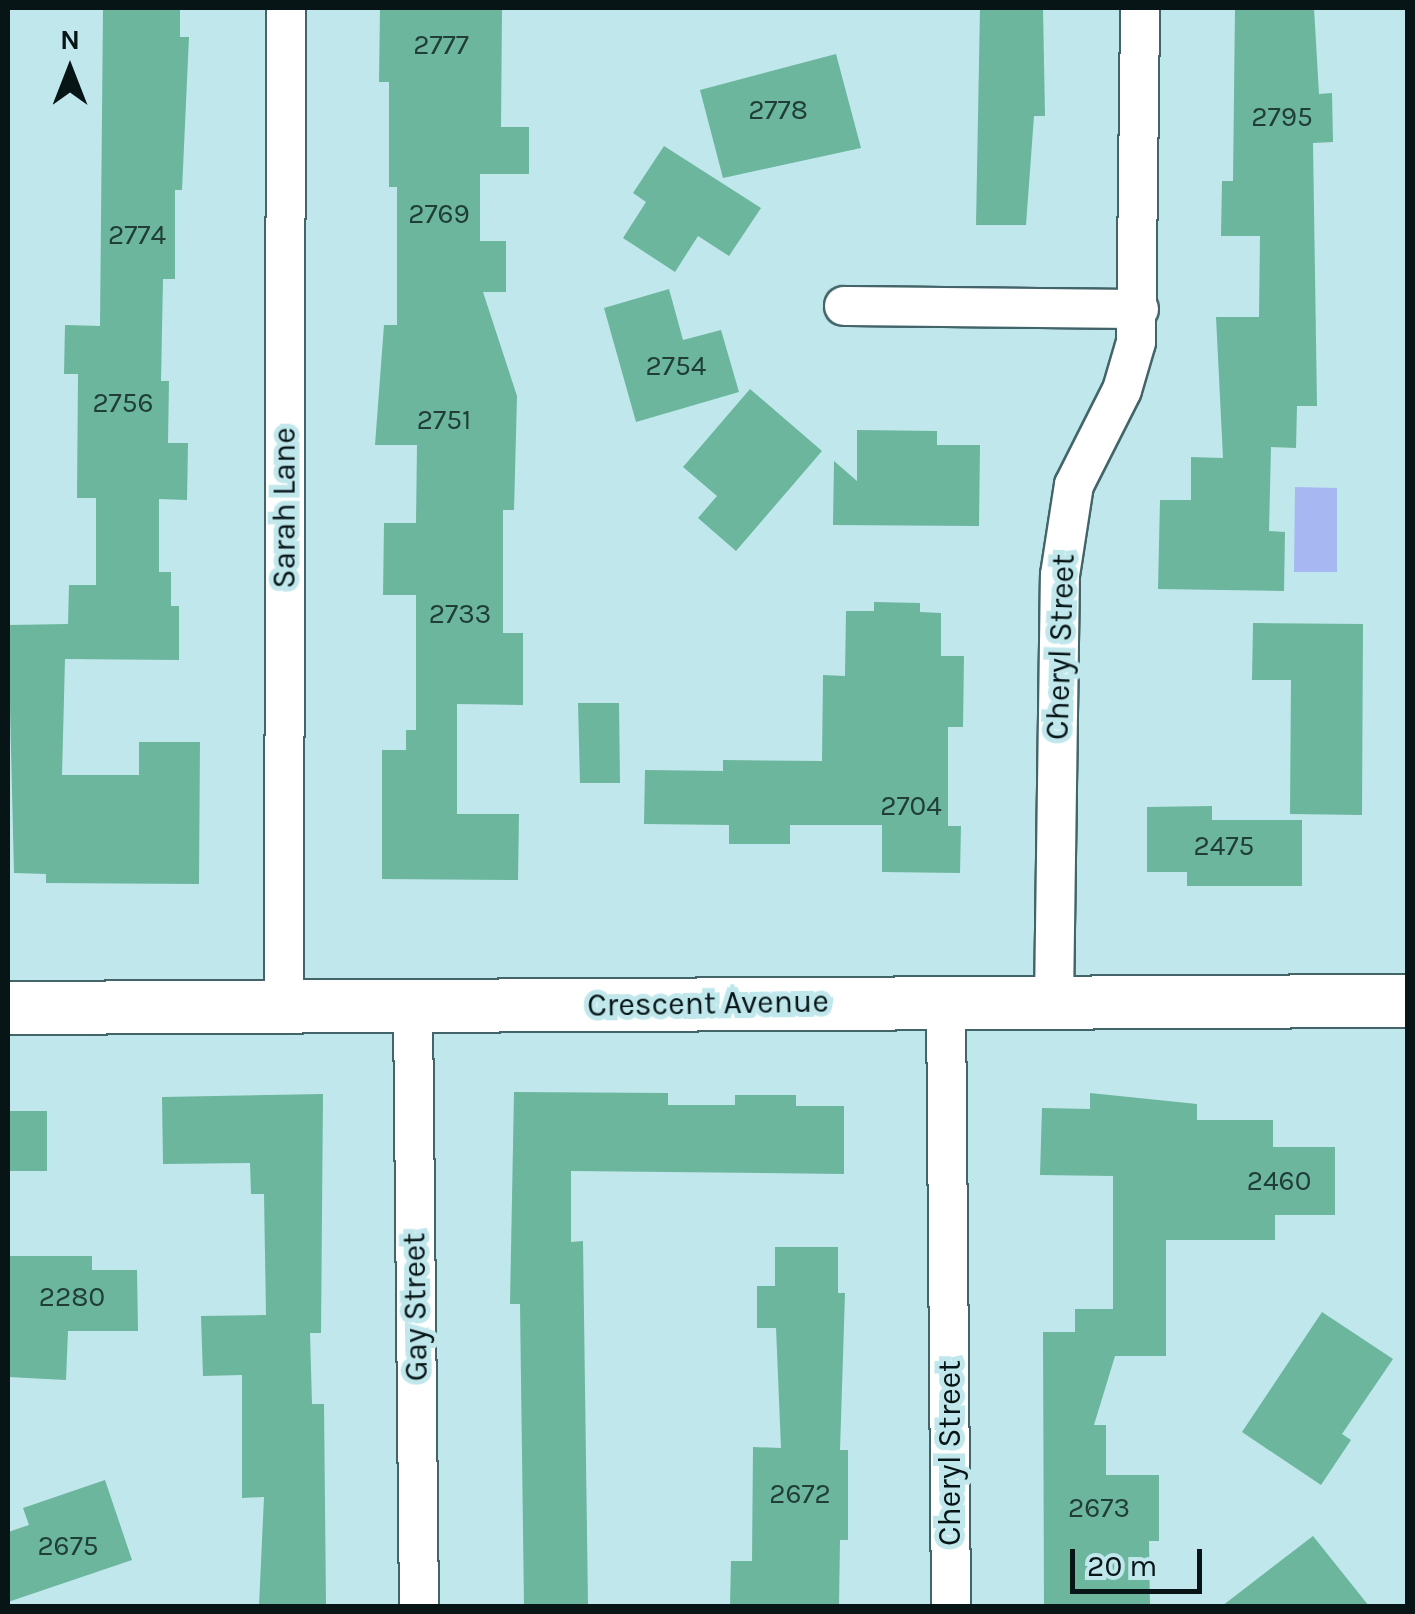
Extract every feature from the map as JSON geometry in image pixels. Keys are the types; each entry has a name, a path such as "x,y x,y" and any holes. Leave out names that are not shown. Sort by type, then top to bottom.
{"street":[{"name":"Sarah Lane","path":"284,1008 286,8"},
{"name":"Cheryl Street","path":"1054,1001 1060,575 1074,485 1130,368 1139,308 1140,8"},
{"path":"844,306 1139,308"},
{"name":"Crescent Avenue","path":"8,1008 413,1008 946,1000 1408,1001"},
{"name":"Cheryl Street","path":"946,1000 951,1606"},
{"name":"Gay Street","path":"413,1008 420,1606"}],"water":[{"path":"1295,487 1337,488 1337,572 1294,572"}],"building":[{"path":"103,8 180,8 180,37 189,37 182,190 175,190 175,279 163,279 161,381 169,381 168,443 188,443 187,500 159,499 159,572 171,572 171,606 179,606 179,660 65,659 62,775 139,775 139,742 200,742 199,884 46,883 46,874 14,873 8,625 68,624 69,585 96,585 96,498 77,498 78,374 64,374 65,325 100,326"},
{"path":"380,8 502,8 501,127 529,127 529,174 480,174 480,241 506,241 506,292 483,292 517,396 514,510 503,510 503,633 523,633 523,705 457,704 457,814 519,814 518,880 382,879 382,750 406,750 406,730 416,730 416,595 383,595 384,523 416,523 417,445 375,445 384,325 397,325 397,187 389,187 389,82 379,82"},
{"path":"980,8 1043,8 1045,116 1034,116 1026,225 976,225"},
{"path":"1235,8 1314,8 1319,94 1332,93 1333,142 1313,143 1317,406 1297,406 1296,448 1271,447 1269,531 1285,532 1284,591 1158,589 1160,500 1191,500 1191,457 1223,458 1216,317 1259,317 1260,236 1221,236 1222,181 1233,181"},
{"path":"836,54 861,148 723,178 700,90"},
{"path":"664,146 761,208 729,256 698,236 675,272 623,238 646,202 633,193"},
{"path":"669,289 683,340 721,330 739,392 636,422 604,308"},
{"path":"750,389 822,451 736,551 698,518 717,496 683,467"},
{"path":"857,430 937,431 937,445 980,445 979,526 833,525 834,461 857,481"},
{"path":"874,602 920,603 920,612 941,613 941,656 964,656 963,727 948,727 948,826 961,826 960,873 882,872 882,825 790,825 790,844 729,844 729,825 644,824 645,770 723,771 723,760 822,761 823,675 845,676 846,611 874,611"},
{"path":"1253,623 1363,624 1362,815 1290,814 1291,680 1252,680"},
{"path":"578,703 619,703 620,783 580,783"},
{"path":"1212,806 1212,820 1302,820 1302,886 1187,886 1187,872 1147,872 1147,807"},
{"path":"514,1092 668,1093 668,1105 735,1105 735,1095 796,1095 796,1106 844,1106 844,1174 571,1171 571,1242 583,1241 588,1606 524,1606 520,1304 510,1304"},
{"path":"1090,1093 1197,1104 1197,1120 1273,1120 1273,1147 1335,1147 1335,1215 1275,1215 1275,1240 1166,1240 1166,1356 1115,1356 1094,1425 1106,1425 1106,1475 1159,1475 1159,1541 1149,1541 1150,1606 1044,1606 1043,1332 1075,1332 1075,1309 1113,1309 1113,1176 1040,1175 1042,1108 1090,1109"},
{"path":"323,1094 321,1333 310,1333 312,1404 324,1404 326,1606 259,1606 264,1497 242,1498 242,1375 203,1376 201,1316 266,1315 264,1194 251,1194 250,1163 163,1164 162,1097"},
{"path":"8,1111 47,1111 47,1171 8,1171"},
{"path":"775,1247 838,1247 838,1293 845,1293 840,1450 848,1450 848,1540 840,1540 839,1606 730,1606 731,1561 752,1561 753,1447 781,1448 776,1328 757,1328 757,1286 775,1286"},
{"path":"8,1256 92,1256 92,1270 137,1270 138,1331 68,1331 66,1380 8,1377"},
{"path":"1322,1312 1393,1359 1342,1434 1351,1440 1321,1485 1242,1432"},
{"path":"105,1480 132,1560 8,1602 8,1532 29,1525 23,1508"},
{"path":"1313,1536 1369,1606 1222,1606"}]}
